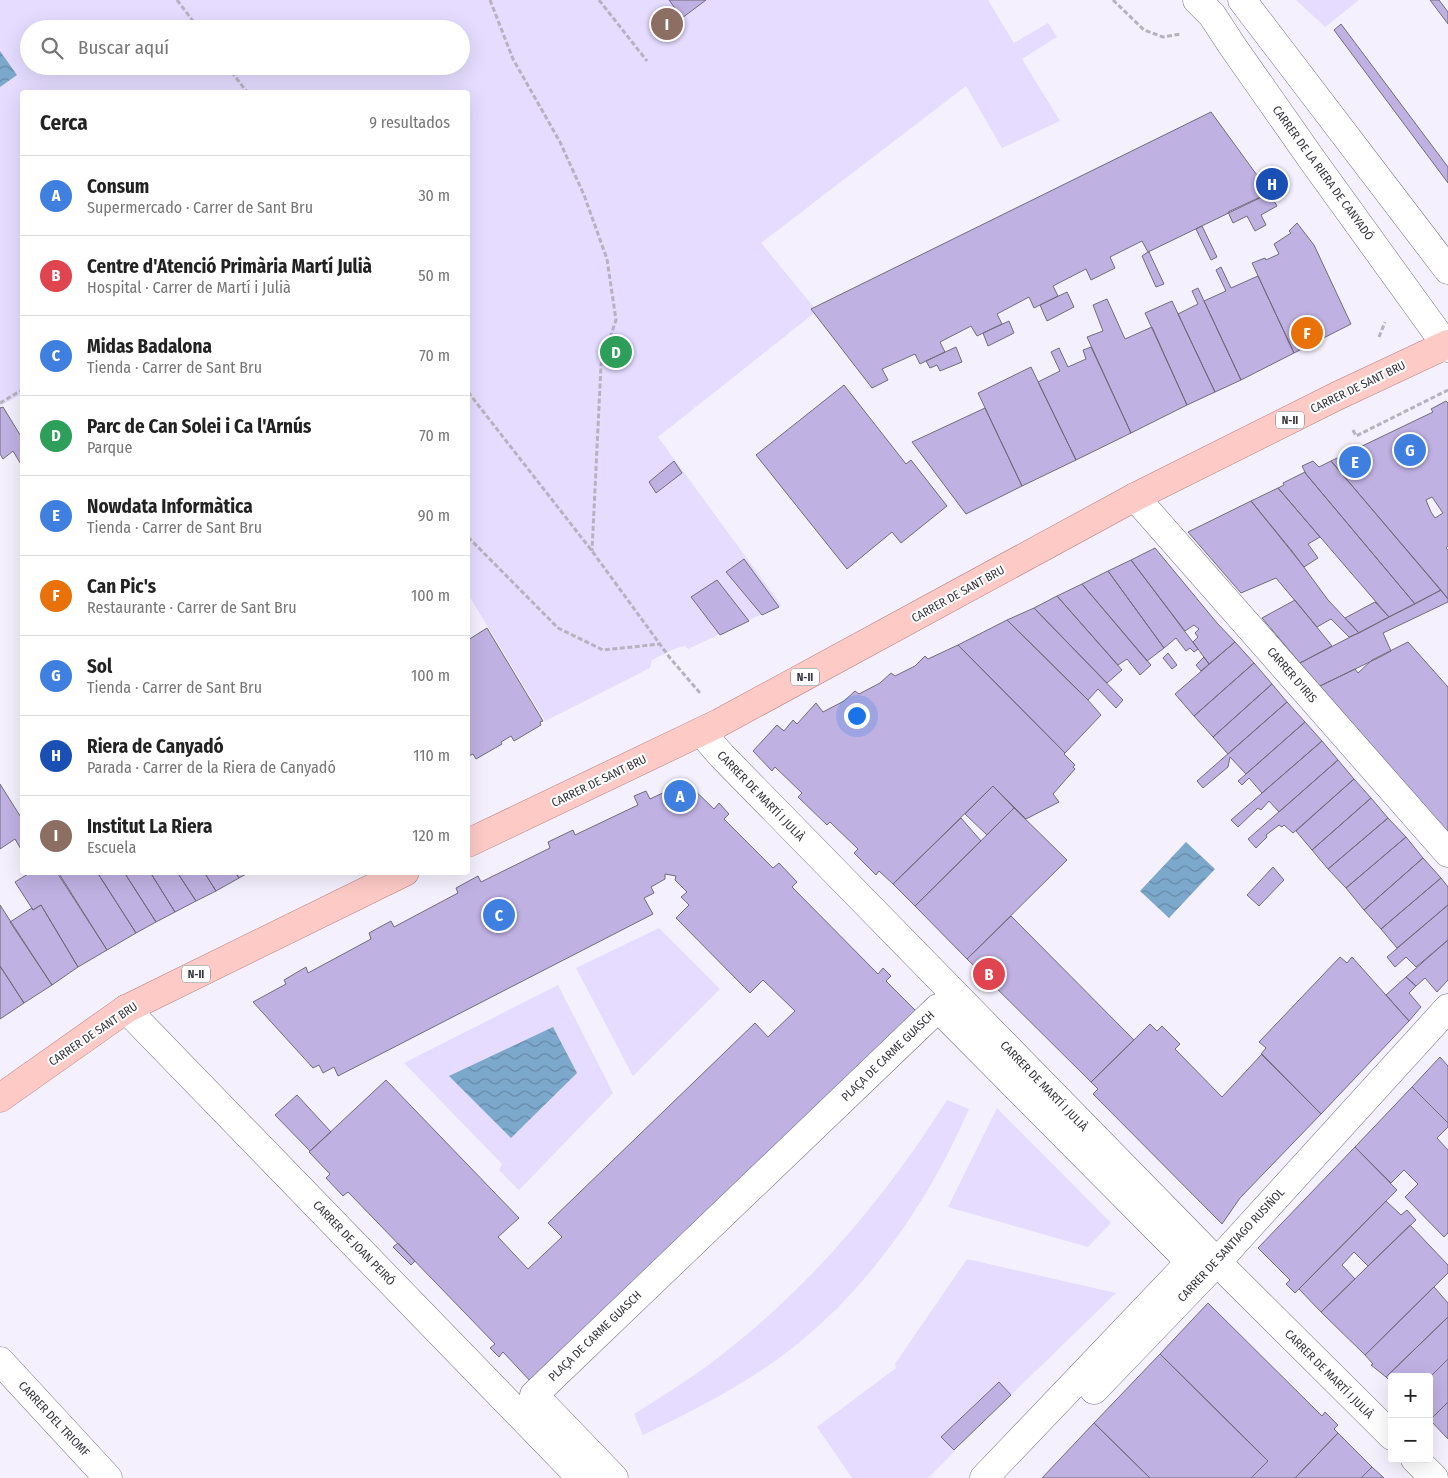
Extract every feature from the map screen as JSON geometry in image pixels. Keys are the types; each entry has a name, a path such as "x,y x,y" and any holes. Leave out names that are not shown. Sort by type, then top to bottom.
{"main road":[{"name":"CARRER DE SANT BRU","path":"470,842 710,728 1135,497 1337,396 1447,345"},
{"name":"CARRER DE SANT BRU","path":"0,1098 126,1009 399,875"}],"street":[{"name":"CARRER DE LA RIERA DE CANYADÓ","path":"1197,0 1212,15 1232,47 1313,161 1447,345"},
{"path":"1242,0 1448,270"},
{"name":"CARRER D'IRIS","path":"1135,497 1448,853"},
{"name":"CARRER DE MARTÍ I JULIÀ","path":"710,728 735,770 1217,1262 1388,1432"},
{"name":"PLAÇA DE CARME GUASCH","path":"614,1478 534,1395 938,1008 1190,1262 984,1478"},
{"name":"CARRER DE SANTIAGO RUSIÑOL","path":"1009,1478 1217,1262 1448,1008"},
{"name":"CARRER DE JOAN PEIRÓ","path":"126,1009 581,1478"},
{"name":"CARRER DEL TRIOMF","path":"0,1361 108,1478"},
{"path":"1419,1463 1434,1478"}],"path":[{"path":"177,0 192,20"},
{"path":"490,0 513,59 560,142 584,194 607,258 616,320 601,365 592,551"},
{"path":"600,0 647,61"},
{"path":"1113,0 1144,30 1163,37 1184,33"},
{"path":"234,75 245,90"},
{"path":"1353,430 1356,436 1448,390"},
{"path":"0,403 20,391"},
{"path":"470,395 700,694 710,728"},
{"path":"470,539 558,628 604,650 660,644"}],"shaded area":[{"path":"0,0 988,0 1014,43 1048,23 1057,37 1022,59 1060,121 1002,148 966,86 761,243 817,311 658,437 781,605 688,649 685,646 676,648 652,660 650,668 545,721 470,597 470,90 20,90 20,395 0,406"},
{"path":"1296,0 1359,0 1325,27"},
{"path":"659,928 720,989 633,1076 576,968"},
{"path":"558,985 613,1093 519,1190 499,1170 502,1164 404,1063"},
{"path":"947,1100 969,1109 933,1181 889,1248 864,1280 807,1336 775,1361 711,1401 643,1435 634,1414 682,1384 717,1359 791,1295 875,1202"},
{"path":"997,1108 1111,1223 1088,1247 948,1207"},
{"path":"967,1259 1116,1293 1011,1395 999,1383 941,1438 955,1451 928,1478 852,1478 817,1427 896,1368 895,1364"}],"water":[{"path":"0,51 17,75 0,87"},
{"path":"1186,842 1215,869 1169,918 1140,891"},
{"path":"553,1027 577,1073 511,1138 449,1076"}],"building":[{"path":"669,0 706,0 682,18"},
{"path":"1430,0 1439,0 1448,12 1448,24"},
{"path":"1341,24 1448,167 1448,183 1334,30"},
{"path":"1211,112 1270,193 1148,252 1142,241 1110,257 1115,268 1091,280 1086,269 1053,286 1058,296 1034,308 1029,297 997,314 1002,324 977,336 971,326 940,342 945,352 920,364 915,354 882,369 888,380 872,388 811,309"},
{"path":"1269,193 1277,206 1261,215 1266,225 1255,231 1247,216 1233,223 1228,212"},
{"path":"1297,223 1314,245 1351,324 1294,353 1252,263 1265,258 1266,260 1279,254 1274,244 1291,233 1289,231"},
{"path":"1202,226 1217,257 1211,260 1196,229"},
{"path":"1148,252 1164,284 1156,287 1142,256"},
{"path":"1221,267 1231,288 1258,276 1294,353 1241,380 1204,301 1226,291 1216,270"},
{"path":"1198,288 1241,380 1215,392 1178,314 1198,304 1192,291"},
{"path":"1067,292 1074,307 1047,321 1040,305"},
{"path":"1107,299 1125,339 1152,327 1187,405 1131,433 1087,337 1103,331 1093,305"},
{"path":"1172,301 1215,392 1187,405 1145,313"},
{"path":"1009,321 1014,333 988,346 983,333"},
{"path":"956,347 962,362 940,371 937,365 930,368 926,361"},
{"path":"1091,347 1131,433 1076,460 1038,382 1060,371 1051,352 1059,348 1068,367 1086,359 1083,350"},
{"path":"1031,367 1076,460 1022,486 978,393"},
{"path":"844,385 906,464 911,460 947,506 901,543 892,532 847,569 756,455"},
{"path":"1446,401 1448,403 1448,546 1446,548 1448,550 1448,599 1331,461 1433,412 1431,409","holes":["1432,497 1443,513 1435,518 1426,500"]},
{"path":"3,407 20,435 20,463 13,451 3,459 0,454 0,408"},
{"path":"985,408 1022,486 966,514 912,442"},
{"path":"674,461 682,473 656,493 649,482"},
{"path":"1313,461 1319,467 1331,461 1441,590 1415,604 1306,474 1302,466"},
{"path":"1305,472 1415,604 1389,617 1278,488 1284,485 1283,483"},
{"path":"1278,488 1320,537 1308,544 1318,558 1304,567 1251,501"},
{"path":"1251,501 1292,551 1328,600 1359,633 1349,637 1331,619 1317,627 1276,578 1241,593 1188,532"},
{"path":"1155,548 1235,642 1209,664 1193,642 1198,637 1195,633 1199,629 1194,625 1185,631 1131,560"},
{"path":"744,559 779,607 762,615 726,572"},
{"path":"1131,560 1198,649 1194,652 1190,648 1186,651 1176,638 1164,648 1108,571"},
{"path":"1108,571 1164,648 1147,661 1082,584"},
{"path":"717,580 749,621 720,635 691,597"},
{"path":"1082,584 1151,665 1140,675 1127,659 1118,665 1057,596"},
{"path":"1441,590 1448,599 1448,602 1383,633 1391,651 1382,656 1320,686 1300,663"},
{"path":"1057,596 1122,670 1107,683 1034,608"},
{"path":"1295,600 1332,646 1300,663 1262,618"},
{"path":"1375,602 1389,617 1359,633 1345,618"},
{"path":"1034,608 1123,700 1116,708 1098,689 1088,700 1007,620"},
{"path":"1007,620 1101,715 1065,753 958,645"},
{"path":"487,628 543,721 540,722 541,725 514,741 511,736 501,742 502,744 476,759 473,754 470,756 470,639"},
{"path":"1235,642 1254,663 1194,716 1175,694"},
{"path":"1408,642 1448,687 1448,832 1320,686 1355,669 1358,673 1372,660"},
{"path":"958,645 1065,753 1075,765 1073,767 1075,769 1053,794 1059,802 1026,819 993,786 893,884 879,871 876,875 854,853 858,849 830,822 827,825 798,797 802,793 775,767 772,771 753,751 777,725 784,731 793,720 797,724 816,703 823,712 844,701 855,691 859,694 880,683 891,673 895,676 915,666 925,656 928,659"},
{"path":"1168,653 1177,665 1172,669 1163,658"},
{"path":"1204,657 1209,664 1201,671 1196,665"},
{"path":"1254,663 1272,684 1213,737 1194,716"},
{"path":"1272,684 1287,702 1228,754 1213,737"},
{"path":"1287,702 1305,722 1246,774 1230,757 1228,767 1203,788 1197,781"},
{"path":"1305,722 1322,741 1262,793 1249,778 1242,785 1238,781"},
{"path":"1322,741 1338,760 1279,812 1269,801 1261,810 1258,808 1238,827 1231,820"},
{"path":"1338,760 1354,779 1293,833 1284,825 1282,827 1279,825 1266,835 1267,837 1256,848 1248,839"},
{"path":"1354,779 1371,798 1312,850 1296,831"},
{"path":"686,782 714,809 719,803 729,814 724,819 773,868 779,863 797,882 792,887 878,974 883,968 891,976 886,981 917,1012 533,1384 503,1352 499,1357 490,1348 495,1344 348,1192 343,1196 326,1178 330,1174 309,1152 386,1080 519,1218 498,1237 528,1269 562,1237 548,1223 755,1023 768,1037 795,1011 763,980 750,993 676,918 689,905 681,897 687,892 675,880 676,876 665,874 665,879 651,887 654,893 644,898 653,914 338,1076 334,1067 323,1073 319,1065 313,1068 253,1002 286,984 284,980 306,967 308,973 371,939 369,933 391,921 394,927 458,893 456,888 478,876 481,882 550,848 548,842 573,830 575,835 638,805 634,796 646,791 650,799"},
{"path":"0,784 20,816 20,848 15,839 0,849"},
{"path":"993,786 1014,808 987,835 965,814"},
{"path":"1371,798 1388,818 1328,869 1312,850"},
{"path":"1014,808 1067,860 967,959 915,906"},
{"path":"961,818 981,841 915,906 893,884"},
{"path":"1388,818 1406,837 1346,888 1328,869"},
{"path":"1406,837 1423,858 1364,910 1346,888"},
{"path":"1423,858 1441,878 1381,929 1364,910"},
{"path":"1273,867 1284,880 1259,906 1247,895"},
{"path":"26,875 60,875 107,950 78,967 41,905 33,910 15,882"},
{"path":"59,875 99,875 136,933 107,950"},
{"path":"99,875 126,875 156,922 136,933"},
{"path":"126,875 152,875 175,912 156,922"},
{"path":"152,875 179,875 196,901 175,912"},
{"path":"179,875 206,875 216,891 196,901"},
{"path":"206,875 237,875 239,878 216,891"},
{"path":"1441,878 1448,887 1448,905 1397,948 1381,929"},
{"path":"0,905 52,985 24,1003 0,966"},
{"path":"41,905 78,967 52,985 10,922 32,908 33,910"},
{"path":"1448,905 1448,940 1416,967 1406,957 1395,967 1387,957"},
{"path":"1011,916 1134,1040 1091,1082 967,959"},
{"path":"1448,940 1448,980 1437,992 1425,978 1416,986 1406,977"},
{"path":"1340,957 1347,963 1352,957 1409,1021 1321,1114 1261,1054 1266,1048 1259,1042"},
{"path":"0,966 24,1003 0,1019"},
{"path":"1406,977 1416,986 1409,993 1421,1007 1409,1021 1386,995"},
{"path":"1150,1024 1157,1031 1162,1026 1180,1044 1175,1049 1222,1097 1262,1054 1321,1114 1240,1198 1222,1224 1093,1094 1098,1089 1091,1082"},
{"path":"1440,1057 1448,1066 1448,1123 1412,1087"},
{"path":"1412,1087 1448,1123 1448,1127 1437,1138 1448,1150 1448,1233 1444,1237 1405,1197 1418,1184 1404,1170 1391,1183 1355,1147"},
{"path":"297,1095 331,1132 310,1151 275,1115"},
{"path":"1355,1147 1397,1190 1295,1293 1286,1284 1290,1280 1258,1248"},
{"path":"1386,1201 1401,1215 1407,1210 1416,1220 1368,1266 1354,1252 1342,1265 1355,1279 1321,1312 1299,1289"},
{"path":"1410,1225 1448,1265 1448,1273 1365,1355 1321,1312"},
{"path":"398,1243 415,1261 411,1265 393,1247"},
{"path":"1434,1287 1448,1303 1448,1317 1386,1377 1371,1365 1373,1364 1365,1355"},
{"path":"1208,1303 1322,1416 1325,1412 1338,1425 1334,1429 1338,1433 1295,1478 1251,1478 1268,1461 1160,1354"},
{"path":"1448,1317 1448,1359 1433,1374 1390,1373"},
{"path":"1160,1354 1268,1461 1251,1478 1150,1478 1094,1423"},
{"path":"1448,1359 1448,1402 1433,1417 1433,1374"},
{"path":"999,1382 1011,1395 954,1450 941,1437"},
{"path":"1448,1402 1448,1439 1433,1423 1433,1417"},
{"path":"1094,1423 1150,1478 1042,1478"},
{"path":"1338,1433 1372,1467 1361,1478 1295,1478"},
{"path":"1372,1467 1384,1478 1361,1478"}],"place":[{"name":"Institut La Riera","path":"667,24"},
{"name":"Riera de Canyadó","path":"1272,184"},
{"name":"Can Pic's","path":"1307,333"},
{"name":"Parc de Can Solei i Ca l'Arnús","path":"616,352"},
{"name":"Sol","path":"1410,450"},
{"name":"Nowdata Informàtica","path":"1355,462"},
{"name":"Consum","path":"680,796"},
{"name":"Midas Badalona","path":"499,915"},
{"name":"Centre d'Atenció Primària Martí Julià","path":"989,974"}]}
